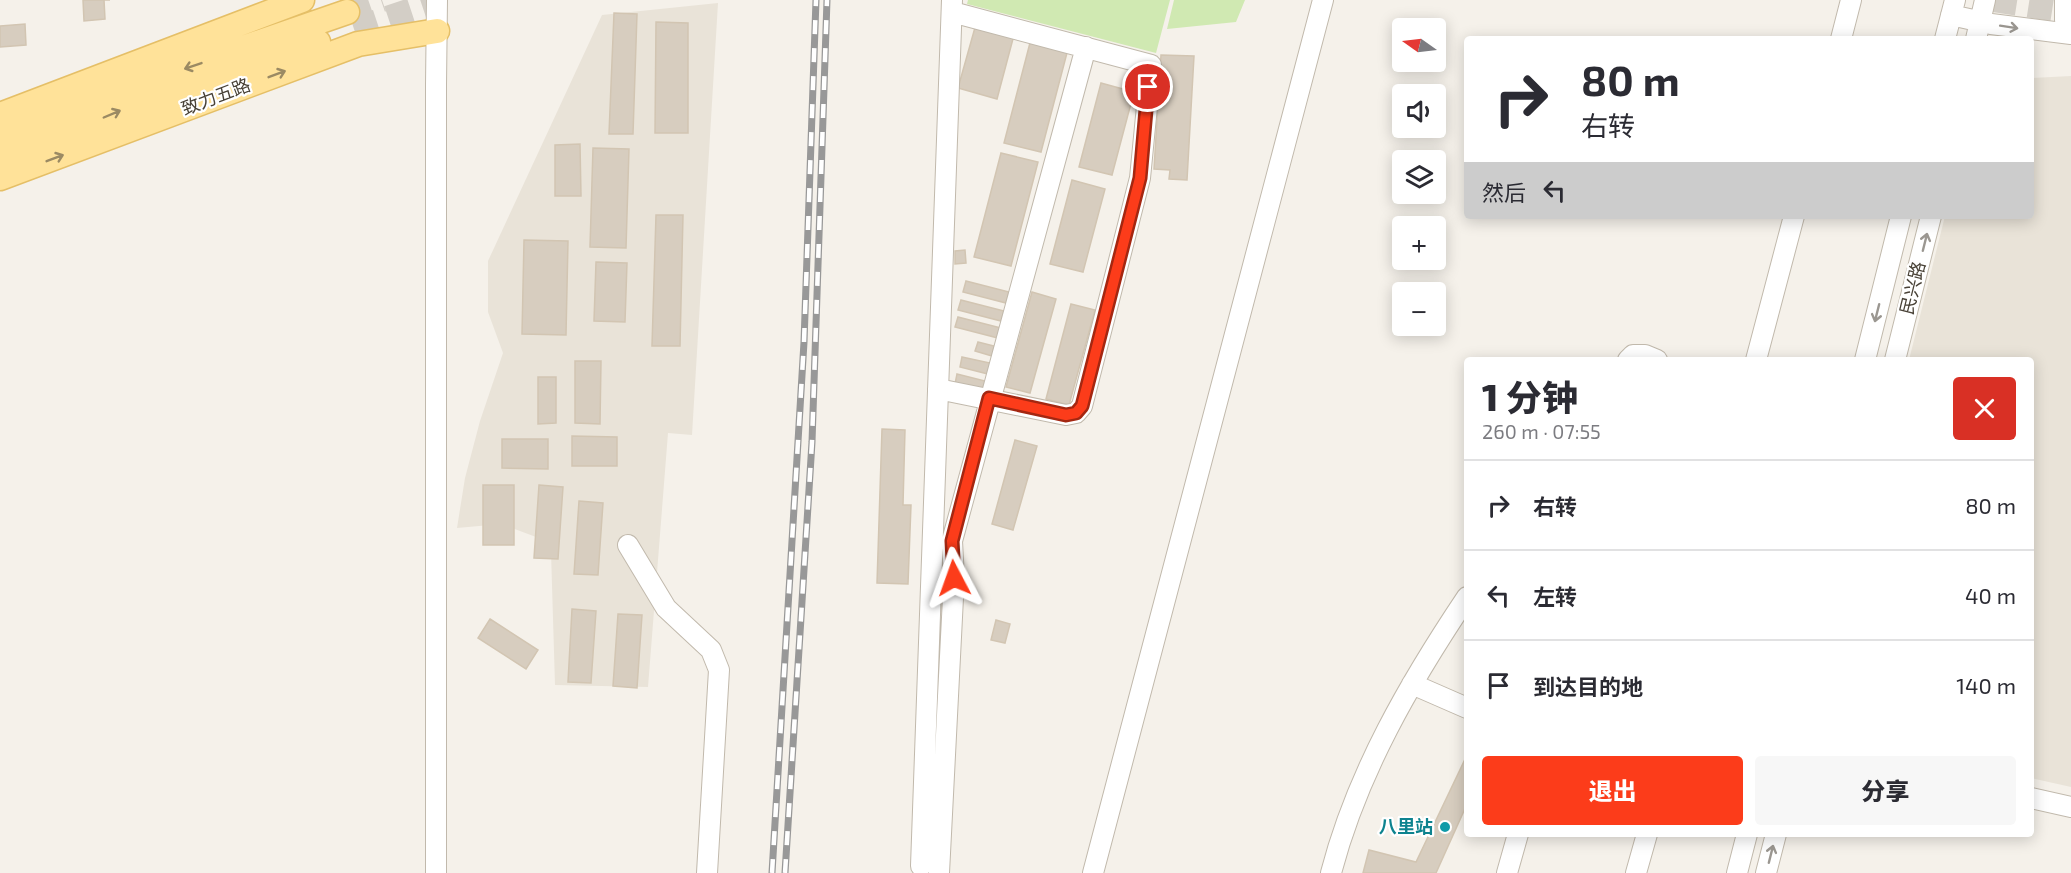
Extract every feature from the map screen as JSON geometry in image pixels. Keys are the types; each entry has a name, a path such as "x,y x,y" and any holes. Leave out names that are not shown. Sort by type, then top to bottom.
{"main road":[{"path":"0,116 302,0"},
{"path":"0,137 156,78 353,21"},
{"path":"0,161 123,109 353,21"},
{"name":"致力五路","path":"0,178 353,21 437,31"}],"street":[{"path":"436,873 437,0"},
{"path":"1093,873 1323,0"},
{"path":"1842,36 1851,0"},
{"path":"1978,30 1985,0"},
{"path":"1946,36 1953,7 1978,30 2071,33 2065,20 2065,0"},
{"path":"930,870 942,541 938,389 952,6 1086,47 1151,64 1140,178 1082,406 1076,413 1066,415 938,389"},
{"path":"942,541 989,398 1086,47"},
{"path":"1757,357 1793,219"},
{"name":"民兴路","path":"1866,357 1900,219"},
{"name":"民兴路","path":"1896,357 1930,219"},
{"path":"1631,357 1645,355 1650,357"},
{"path":"628,545 666,608 711,650 719,670 707,873"},
{"path":"1331,873 1363,779 1412,684 1464,602"},
{"path":"1412,684 1464,707"},
{"path":"2034,799 2071,807"},
{"path":"1507,873 1517,837"},
{"path":"1636,873 1646,837"},
{"path":"1737,873 1746,837"},
{"path":"1766,873 1775,837"}],"shaded area":[{"path":"718,3 692,435 668,433 648,687 555,685 551,552 536,537 501,524 457,528 465,478 480,421 503,353 488,312 488,261 602,15"},
{"path":"2071,76 2071,787 2034,779 2034,357 1910,357 1944,219 2034,219 2034,78"}],"green space":[{"path":"968,0 1170,0 1156,53 967,4"},
{"path":"1174,0 1245,0 1236,22 1167,29"}],"building":[{"path":"83,0 104,0 105,19 84,21"},
{"path":"614,13 637,14 633,134 609,134"},
{"path":"656,22 688,23 688,133 655,133"},
{"path":"25,24 26,45 0,47 0,26"},
{"path":"976,24 1014,35 997,99 958,88"},
{"path":"1031,39 1068,49 1041,152 1004,143"},
{"path":"1161,55 1194,56 1187,180 1169,179 1170,170 1154,169"},
{"path":"1101,83 1134,92 1112,175 1079,167"},
{"path":"580,144 581,196 555,196 555,145"},
{"path":"593,148 629,149 626,248 590,247"},
{"path":"1001,153 1038,162 1011,266 974,257"},
{"path":"1072,180 1105,189 1083,272 1050,264"},
{"path":"656,215 683,215 680,346 652,346"},
{"path":"524,240 568,241 566,335 522,334"},
{"path":"965,250 966,263 955,264 955,251"},
{"path":"596,262 627,263 625,322 594,321"},
{"path":"966,281 1009,292 1006,303 963,292"},
{"path":"1032,292 1056,299 1030,393 1006,387"},
{"path":"961,300 1004,311 1001,321 958,310"},
{"path":"1071,304 1095,310 1069,405 1046,399"},
{"path":"958,317 1001,328 998,338 955,327"},
{"path":"978,342 994,346 992,356 975,351"},
{"path":"962,357 990,363 988,374 960,367"},
{"path":"575,361 601,361 600,424 575,423"},
{"path":"957,374 985,381 983,391 955,384"},
{"path":"538,377 556,377 556,423 538,424"},
{"path":"882,429 905,430 903,505 911,505 908,584 877,583"},
{"path":"572,436 617,437 617,466 572,466"},
{"path":"502,439 548,439 548,469 502,468"},
{"path":"1015,440 1037,446 1013,530 992,524"},
{"path":"483,485 514,485 514,545 483,545"},
{"path":"539,485 563,487 558,559 534,558"},
{"path":"579,501 603,503 598,575 574,574"},
{"path":"572,609 596,611 591,683 568,682"},
{"path":"618,614 642,615 637,688 613,686"},
{"path":"490,619 538,650 526,669 478,638"},
{"path":"996,620 1010,624 1005,643 991,640"},
{"name":"八里站","path":"1464,761 1464,811 1436,873 1363,873 1369,850 1416,862"}],"tunnel":[{"path":"347,12 382,0"},
{"path":"354,29 441,0"},
{"path":"1993,0 2071,12"}],"railway":[{"path":"772,873 804,342 816,0"},
{"path":"785,873 812,442 827,0"}],"place":[{"name":"八里站","path":"1445,827"}],"route":[{"path":"954,578 952,541 989,398 1066,415 1076,413 1082,406 1140,178 1148,87"}]}
